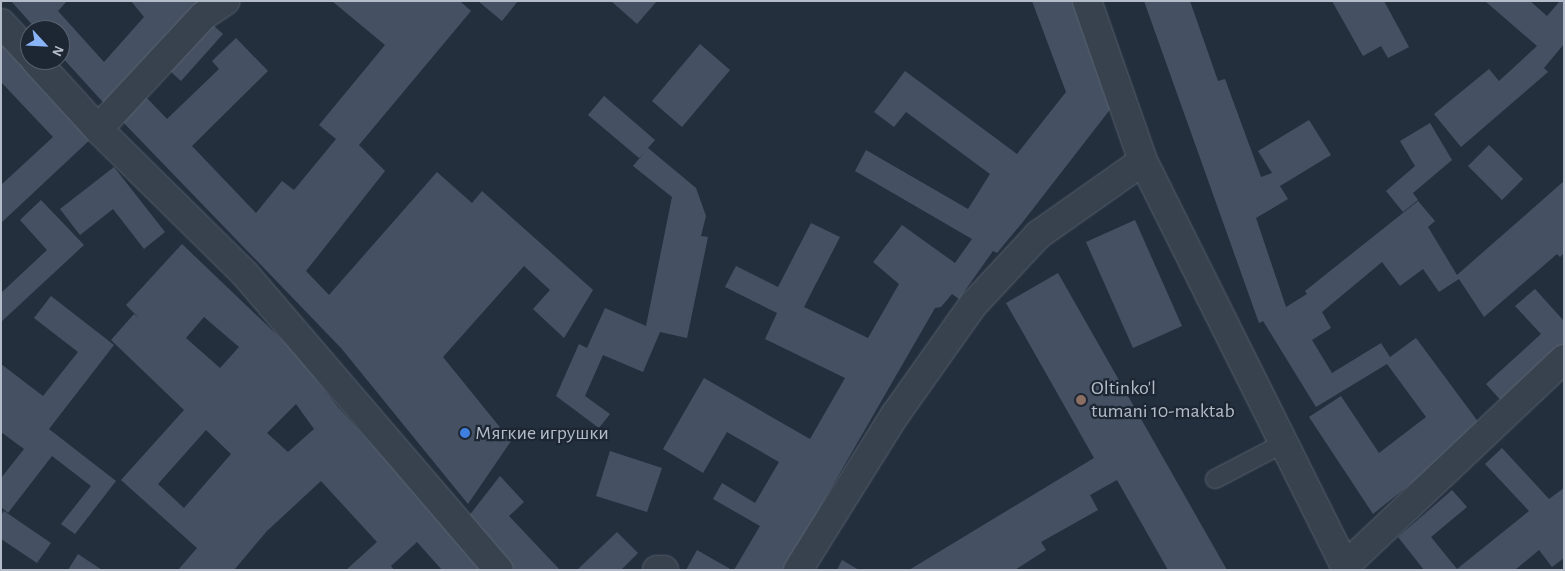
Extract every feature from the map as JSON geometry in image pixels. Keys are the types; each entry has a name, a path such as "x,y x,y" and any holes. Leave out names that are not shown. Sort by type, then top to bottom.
{"street":[{"path":"98,129 203,16 225,1"},
{"path":"1087,1 1143,160 1282,444 1346,568 1564,359"},
{"path":"1,23 20,43"},
{"path":"44,70 98,129 245,274 500,570"},
{"path":"798,570 895,415 973,305 1038,235 1143,160"},
{"path":"658,570 664,570"}],"lane":[{"path":"1215,479 1282,444"}],"building":[{"path":"11,1 67,1 58,11 66,20 28,20"},
{"path":"131,1 220,1 111,111 70,66 70,24 104,62 144,17"},
{"path":"332,1 460,1 471,11 359,145 385,171 306,271 329,295 437,172 472,203 482,191 593,290 564,338 533,309 550,290 524,266 443,357 511,441 468,504 341,348 120,119 144,95 167,119 219,69 212,61 236,38 268,71 192,146 256,213 282,181 294,190 336,139 319,125 385,45"},
{"path":"478,1 518,1 502,21"},
{"path":"611,1 657,1 637,24"},
{"path":"1032,1 1073,1 1112,107 1022,223 997,253 993,251 959,299 952,294 941,307 935,308 784,570 734,570 760,526 713,499 722,483 755,503 779,462 727,432 703,473 663,449 704,378 810,439 845,378 765,339 777,313 725,287 736,266 778,287 811,223 840,237 804,307 868,338 899,284 873,262 902,225 955,263 972,239 855,171 866,150 968,209 990,174 906,112 894,127 874,112 905,71 1017,154 1066,92"},
{"path":"1144,1 1190,1 1218,81 1225,79 1261,177 1272,173 1258,151 1309,120 1331,155 1280,186 1288,199 1256,218 1286,307 1307,294 1305,291 1418,201 1435,221 1428,227 1457,275 1564,181 1564,253 1560,257 1557,254 1484,317 1459,279 1439,292 1423,269 1400,286 1382,262 1322,312 1331,328 1312,340 1332,373 1381,343 1390,357 1416,338 1482,427 1373,514 1309,417 1341,396 1379,453 1426,417 1387,364 1316,407 1263,321 1259,323"},
{"path":"1332,1 1384,1 1409,47 1388,58 1381,46 1363,56"},
{"path":"1485,1 1530,1 1547,16 1560,1 1564,1 1564,44 1544,68 1548,72 1461,147 1434,114 1489,69 1499,81 1537,46"},
{"path":"203,16 223,34 181,81 161,63"},
{"path":"1,36 20,56 20,70 33,70 94,136 1,223 1,185 53,137 1,82"},
{"path":"700,44 730,70 682,127 652,101"},
{"path":"604,96 655,140 648,148 696,188 706,216 701,236 708,237 687,338 660,332 643,372 603,355 585,396 610,414 599,428 556,396 579,344 587,348 605,308 646,326 672,197 633,166 644,153 639,158 588,115"},
{"path":"1430,123 1452,160 1413,193 1418,200 1403,212 1386,191 1415,166 1400,141"},
{"path":"1489,145 1523,179 1502,200 1468,166"},
{"path":"114,167 165,232 144,249 113,209 80,235 60,209"},
{"path":"41,200 84,245 1,322 1,293 47,250 20,220"},
{"path":"1135,220 1182,326 1133,348 1086,242"},
{"path":"182,244 294,351 338,407 486,570 442,570 417,542 391,566 394,570 346,570 377,542 321,481 267,531 234,570 178,570 197,548 121,480 184,410 111,340 134,314 140,319 126,305","holes":["204,317 239,347 220,368 186,338","296,404 314,429 288,452 267,433","206,430 231,454 184,508 158,484"]},
{"path":"1058,273 1227,570 1168,570 1117,480 1090,495 1098,510 1041,542 1046,550 1015,570 909,570 1094,458 1006,303"},
{"path":"1535,289 1564,321 1564,353 1506,406 1486,384 1541,334 1515,306"},
{"path":"51,296 114,345 49,429 116,481 75,534 61,524 91,486 52,456 8,513 1,507 1,478 24,449 1,432 1,364 43,396 78,352 34,318"},
{"path":"1502,448 1549,499 1564,488 1564,558 1552,567 1539,550 1515,570 1424,570 1398,537 1452,490 1467,507 1431,537 1457,569 1529,511 1485,464"},
{"path":"610,451 662,468 647,512 596,496"},
{"path":"500,476 524,502 509,516 560,570 511,570 465,521"},
{"path":"4,511 51,543 37,563 1,539 1,515"},
{"path":"617,532 638,553 621,570 577,570"},
{"path":"697,550 732,570 686,570"},
{"path":"78,554 102,570 68,570"},
{"path":"842,560 859,570 837,570"}],"place":[{"name":"Oltinko'l tumani 10-maktab","path":"1081,400"},
{"name":"Мягкие игрушки","path":"465,433"}]}
